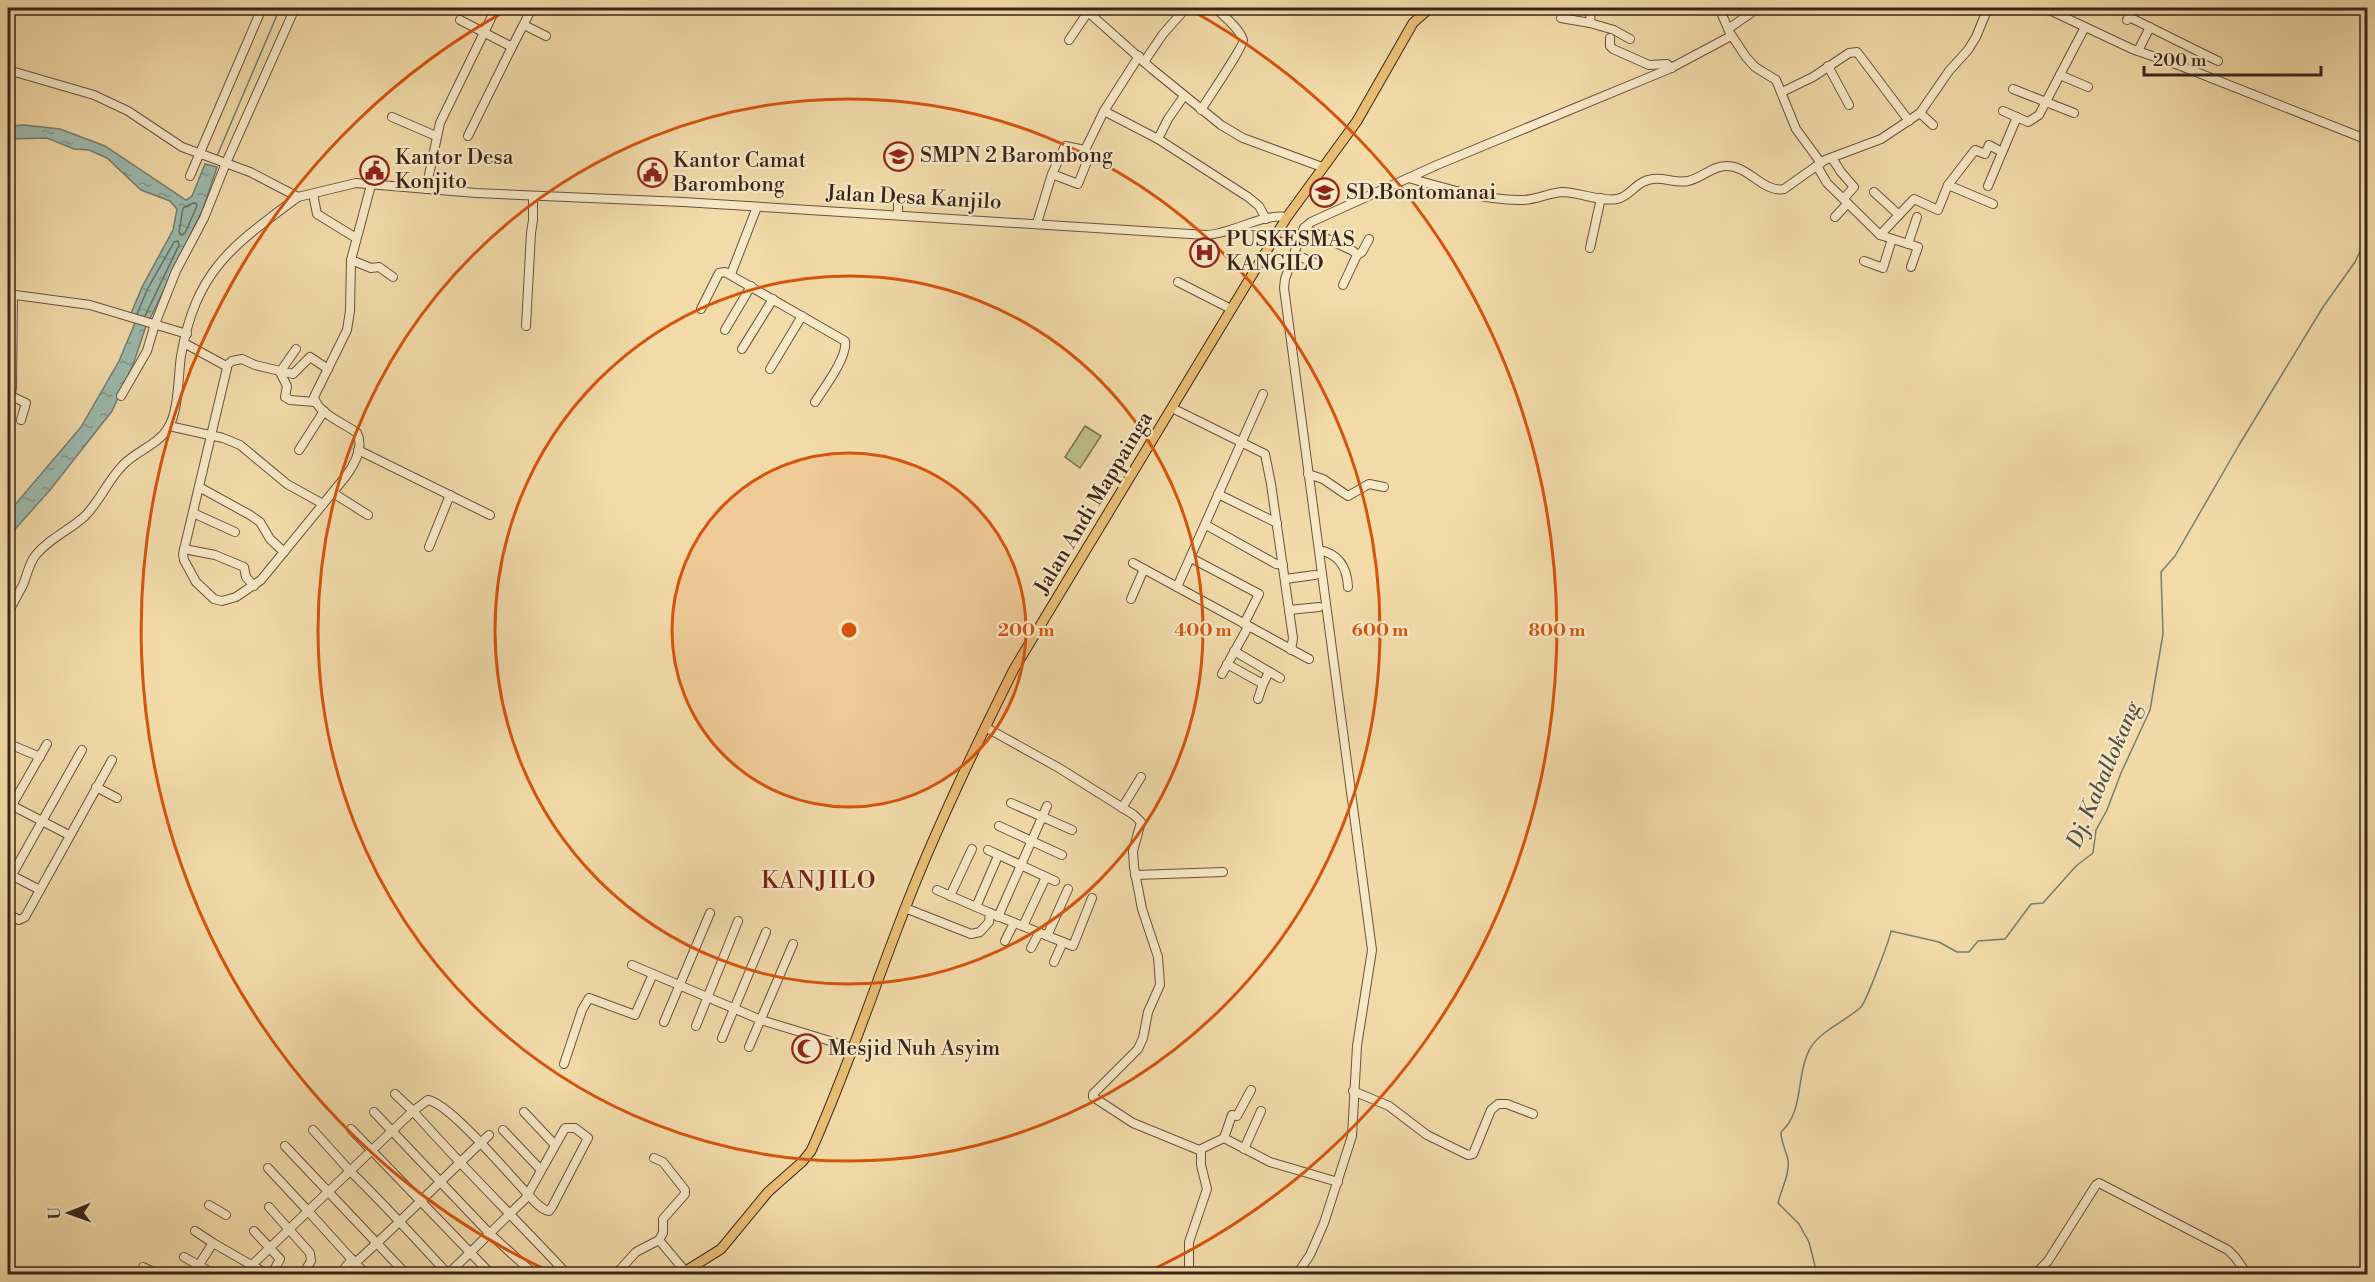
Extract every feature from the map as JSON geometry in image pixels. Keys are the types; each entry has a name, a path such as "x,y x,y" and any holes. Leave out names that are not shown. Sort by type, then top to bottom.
{"main road":[{"name":"Jalan Andi Mappainga","path":"683,1273 721,1249 768,1192 811,1151 853,1048 905,908 985,727 1014,669 1287,217 1358,121 1423,9"}],"street":[{"path":"190,176 201,155 262,8"},
{"path":"122,396 147,351 153,323 180,261 204,218 224,162 295,8"},
{"path":"426,189 436,136 445,111 496,8"},
{"path":"1084,150 1104,111 1142,59 1186,8"},
{"path":"1201,110 1243,46 1242,38 1237,31 1215,8"},
{"path":"1590,23 1591,8"},
{"path":"1719,8 1729,32 1755,67 1776,80 1798,133 1819,164 1827,183 1881,235 1918,247 1911,267"},
{"path":"1297,1275 1316,1242 1352,1136 1357,1046 1372,950 1284,288 1299,240 1304,228 1311,222 1437,165 1672,68 1729,32 1758,8"},
{"path":"1410,178 1437,186 1518,200 1562,192 1617,199 1648,180 1662,178 1686,181 1725,166 1741,168 1776,190 1780,190 1793,184 1819,164 1881,139 1920,113 1949,71 1968,50 1988,8"},
{"path":"2045,8 2138,51 2367,140"},
{"path":"2132,8 2128,19 2150,27 2218,61"},
{"path":"1069,40 1089,10 1184,96 1238,135 1322,167"},
{"path":"468,136 530,12"},
{"path":"1561,18 1614,30 1630,39"},
{"path":"460,20 512,47"},
{"path":"524,24 546,36"},
{"path":"2003,111 2028,122 2039,115 2085,27"},
{"path":"2138,51 2150,27"},
{"path":"1610,38 1610,46 1613,50 1649,65 1667,64 1672,68"},
{"path":"1782,92 1814,77 1849,53 1857,52 1909,121"},
{"path":"1828,66 1849,105"},
{"path":"8,70 94,94 128,111 182,147 250,172 298,197 242,239 215,266 200,294 184,343 169,426 152,444 122,466 84,517 34,556 8,613"},
{"path":"2060,75 2088,87"},
{"path":"2013,88 2074,113"},
{"path":"1158,139 1184,96"},
{"path":"1104,111 1158,139 1248,198 1259,206 1266,219"},
{"path":"1920,113 1933,125"},
{"path":"392,117 436,136"},
{"path":"1988,186 2018,117"},
{"path":"1037,223 1052,174 1066,146 1084,150"},
{"path":"1881,235 1914,199 1938,210 1948,185 1975,150 1985,154 1989,146 2002,152"},
{"path":"1052,174 1079,183 1088,159 1084,150"},
{"path":"1832,158 1840,172 1854,187 1835,217"},
{"name":"Jalan Desa Kanjilo","path":"298,197 346,184 371,185 1037,223 1206,235 1222,233 1266,219 1287,217"},
{"path":"315,402 315,392 347,330 350,311 351,260 371,185"},
{"path":"1948,185 1993,204"},
{"path":"1874,192 1899,215"},
{"path":"313,194 316,213 356,238"},
{"path":"526,326 533,196"},
{"path":"898,198 898,215"},
{"path":"1590,248 1601,198"},
{"path":"731,274 758,207"},
{"path":"1908,244 1917,217"},
{"path":"1304,228 1357,255"},
{"path":"1279,231 1299,240"},
{"path":"1864,261 1882,268 1892,238"},
{"path":"1343,285 1357,255 1362,252 1370,239"},
{"path":"1294,254 1317,264"},
{"path":"351,260 371,268 379,267 393,277"},
{"path":"701,309 719,273 725,272 845,341 846,347 842,357 815,402"},
{"path":"1178,282 1231,309"},
{"path":"724,330 751,286"},
{"path":"8,417 11,396 10,294 90,305 187,334"},
{"path":"742,349 773,299"},
{"path":"770,369 802,316"},
{"path":"184,343 226,366 228,372 184,549 184,560 187,567 202,590 214,599 222,601 254,586 350,471 358,450 357,433 324,411 315,402 290,400 285,397 287,386 280,372"},
{"path":"280,372 296,349"},
{"path":"226,366 232,361 242,359 280,372 294,373 310,357 328,369"},
{"path":"1177,587 1263,394"},
{"path":"11,396 26,403 21,420"},
{"path":"1172,408 1265,454 1285,579 1293,640 1291,650"},
{"path":"299,450 324,411"},
{"path":"169,426 211,435 240,445 287,484 323,504"},
{"path":"358,450 490,515"},
{"path":"1308,474 1323,479 1348,496 1369,484 1384,487"},
{"path":"199,487 260,522 270,539 284,552"},
{"path":"333,493 368,514"},
{"path":"1218,494 1277,523"},
{"path":"429,547 450,495"},
{"path":"193,513 235,532"},
{"path":"1206,525 1276,564 1283,565"},
{"path":"184,549 215,555 244,567 246,577 254,586"},
{"path":"1319,550 1332,554 1342,564 1347,572 1348,587"},
{"path":"1191,558 1259,594 1246,626 1221,674"},
{"path":"1133,563 1309,660"},
{"path":"1131,599 1144,569"},
{"path":"1285,579 1315,575"},
{"path":"1289,610 1319,607"},
{"path":"1234,651 1280,678"},
{"path":"1227,664 1263,684"},
{"path":"1258,699 1269,672"},
{"path":"985,727 1059,768 1141,822 1133,851 1135,875 1142,909 1158,957 1160,985 1146,1019 1143,1038 1138,1049 1101,1085 1093,1097 1132,1123 1201,1150 1224,1138 1232,1115 1238,1116 1251,1090"},
{"path":"47,744 9,806 69,835"},
{"path":"8,746 14,746 40,757"},
{"path":"40,890 9,877 82,750"},
{"path":"8,914 19,920 23,919 112,760"},
{"path":"1122,808 1141,777"},
{"path":"96,787 117,798"},
{"path":"1011,803 1072,830"},
{"path":"998,917 1047,806"},
{"path":"999,826 1062,855"},
{"path":"950,896 972,849"},
{"path":"988,850 1055,881"},
{"path":"976,907 998,856"},
{"path":"1135,875 1222,872"},
{"path":"1023,926 1046,877"},
{"path":"1031,948 1043,934 1068,889"},
{"path":"937,890 1073,946 1092,898"},
{"path":"905,908 971,934 980,932 989,922 990,913"},
{"path":"664,1022 710,913"},
{"path":"696,1026 738,921"},
{"path":"1005,941 1014,923"},
{"path":"722,1038 766,932"},
{"path":"1054,962 1063,942"},
{"path":"749,1047 793,944"},
{"path":"632,964 760,1020 853,1048"},
{"path":"564,1064 582,1010 589,998 635,1016 653,974"},
{"path":"1353,1091 1389,1106 1427,1135 1468,1155 1473,1154 1491,1110 1498,1104 1507,1104 1533,1114"},
{"path":"395,1094 565,1272 563,1275"},
{"path":"247,1275 251,1266 289,1229 351,1171 391,1130 426,1101 433,1101 480,1144 528,1194 545,1210 550,1209 588,1138 575,1128 568,1127 563,1131 528,1194 510,1215 448,1275 400,1222 351,1171 313,1130"},
{"path":"1244,1149 1262,1111"},
{"path":"374,1112 490,1234 534,1275"},
{"path":"524,1112 555,1145"},
{"path":"351,1129 491,1275"},
{"path":"503,1130 541,1170"},
{"path":"340,1275 353,1261 377,1244 422,1202 489,1135"},
{"path":"1224,1138 1270,1162 1338,1182"},
{"path":"285,1146 406,1275"},
{"path":"1189,1275 1189,1242 1208,1189 1201,1164 1201,1150"},
{"path":"616,1275 636,1252 659,1240 663,1233 663,1219 685,1194 685,1190 663,1162 654,1158"},
{"path":"268,1168 366,1275"},
{"path":"2035,1275 2048,1262 2099,1183 2228,1250 2247,1275"},
{"path":"209,1206 226,1215"},
{"path":"269,1207 310,1253 311,1260 303,1275"},
{"path":"254,1230 280,1259 272,1275"},
{"path":"195,1231 267,1275"},
{"path":"659,1240 683,1273"},
{"path":"193,1275 213,1243"},
{"path":"184,1257 214,1275"},
{"path":"143,1267 158,1275"},
{"path":"28,1275 39,1272 51,1275"}],"green space":[{"path":"1085,426 1101,436 1080,468 1065,457"}],"water":[{"path":"24,125 60,129 105,146 186,200 192,196 205,164 217,167 203,209 145,329 133,365 112,411 50,490 8,537 8,513 81,427 119,361 135,323 130,316 142,287 173,230 177,209 170,201 141,190 107,158 89,150 74,149 47,138 8,139 8,126"}],"waterway":[{"path":"217,156 280,8"},
{"name":"Dj. Kaballokang","path":"1817,1274 1809,1242 1799,1224 1778,1203 1787,1176 1788,1165 1781,1132 1794,1114 1803,1069 1811,1047 1828,1030 1861,1007 1891,931 1939,942 1957,952 1969,952 1978,941 2005,939 2031,904 2043,903 2076,866 2093,853 2096,830 2107,810 2150,710 2163,634 2161,572 2175,556 2323,307 2355,262 2368,235"}],"place":[{"name":"SMPN 2 Barombong","path":"899,156"},
{"name":"Kantor Desa Konjito","path":"374,170"},
{"name":"Kantor Camat Barombong","path":"652,173"},
{"name":"SD.Bontomanai","path":"1325,193"},
{"name":"PUSKESMAS KANGILO","path":"1205,252"},
{"name":"Mesjid Nuh Asyim","path":"807,1049"}],"district":[{"name":"KANJILO","path":"819,881"}]}
